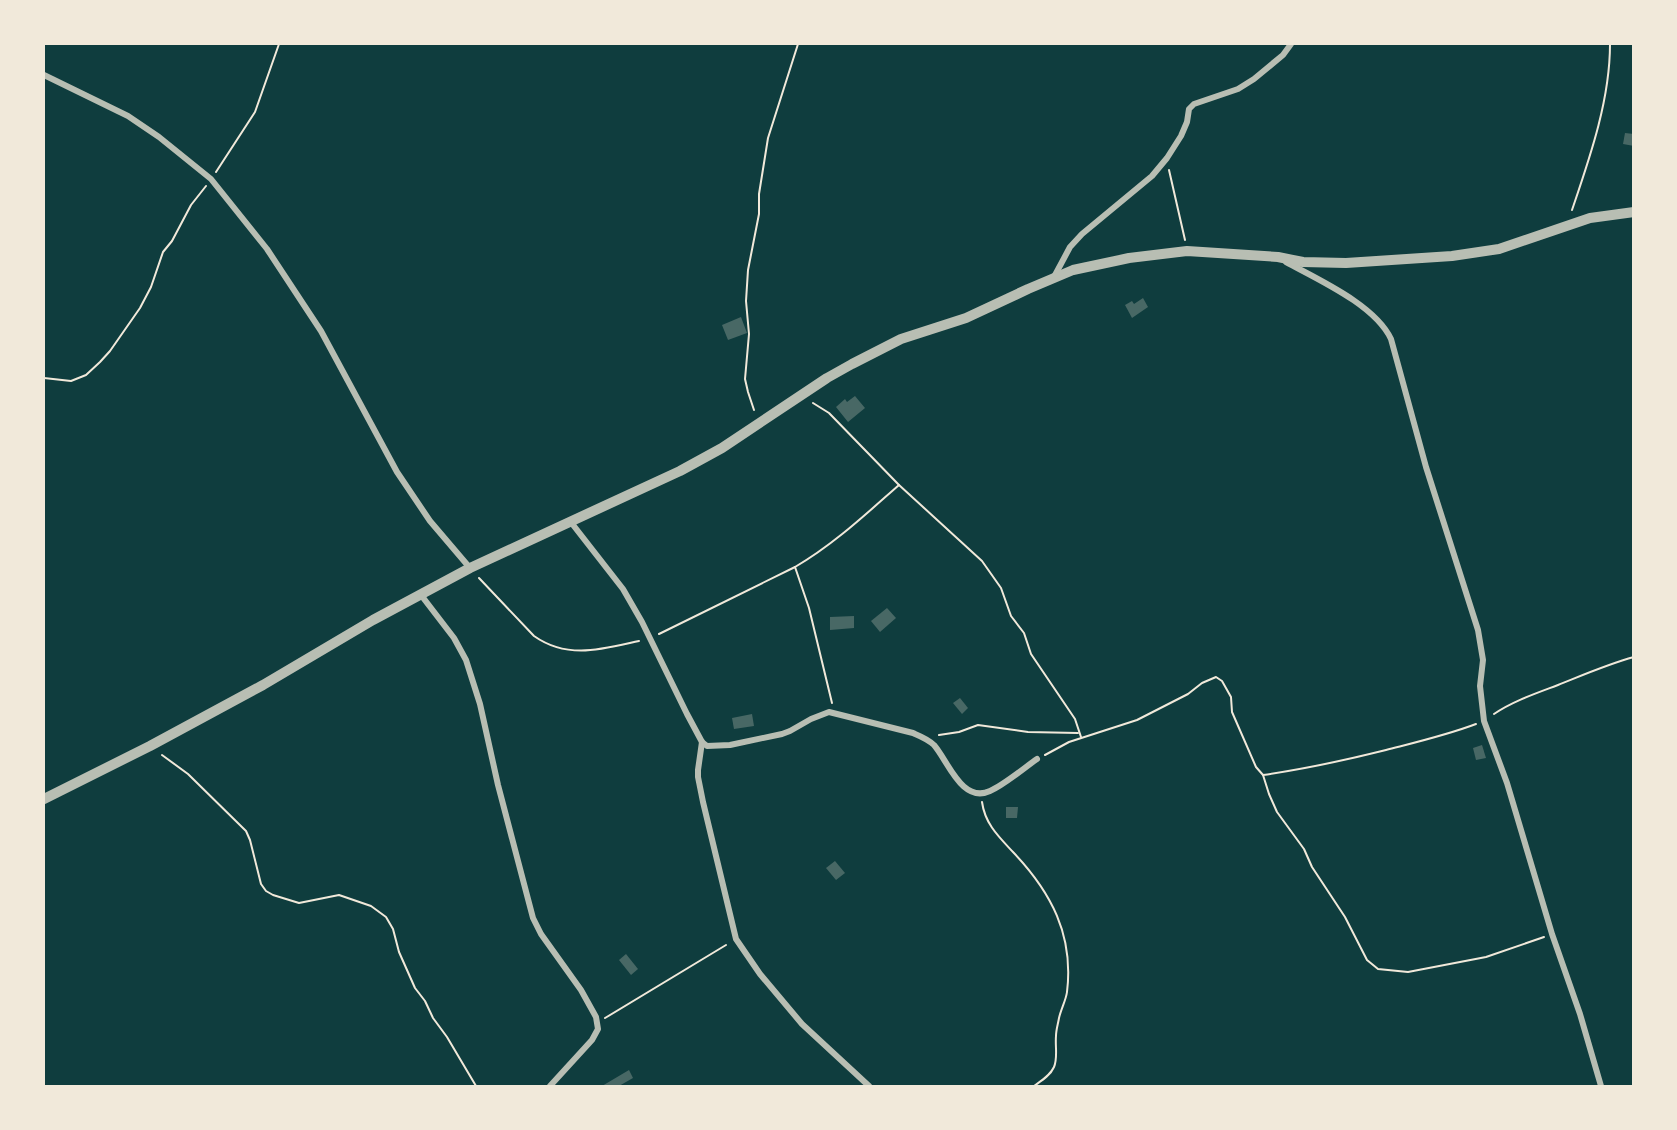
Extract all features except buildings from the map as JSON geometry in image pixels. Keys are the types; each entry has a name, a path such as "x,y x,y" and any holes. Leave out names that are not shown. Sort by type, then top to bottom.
{"street":[{"path":"1054,277 1070,247 1082,234 1152,176 1167,158 1181,136 1191,106 1238,88 1254,79 1282,55 1291,44"},
{"path":"44,75 128,116 159,137 211,180 267,249 321,331 397,472 430,521 470,568"},
{"path":"44,799 264,685 373,621 470,568 680,471 722,447 852,364 901,339 966,318 1054,277 1100,263 1187,251 1278,257 1303,262 1346,263 1452,256 1499,249 1567,225 1634,212"},
{"path":"1278,257 1342,293 1379,322 1391,339 1426,467 1478,630 1482,660 1480,686 1484,721 1507,783 1601,1086"},
{"path":"570,521 622,589 650,638 702,742 707,746 730,745 790,731 829,712 923,738 934,745 958,780 971,792 977,794 990,792 1037,759"},
{"path":"421,595 454,638 466,660 480,704 498,785 533,918 541,934 581,990 598,1022 597,1032 592,1040 550,1086"},
{"path":"702,742 698,777 736,939 760,974 802,1024 869,1086"}],"path":[{"path":"44,378 71,381 86,375 110,351 132,321 151,287 163,252 172,241 191,205 211,180 255,112 279,44"},
{"path":"755,425 755,411 745,379 749,334 746,301 748,270 759,214 759,194 768,138 798,44"},
{"path":"1567,225 1587,165 1599,118 1608,77 1610,44"},
{"path":"1167,158 1187,251"},
{"path":"800,396 829,413 899,485 982,561 1001,588 1011,616 1024,633 1031,654 1075,719 1081,738"},
{"path":"470,568 534,636 545,643 564,649 589,651 650,638 795,567 822,551 899,485"},
{"path":"795,567 809,608 834,713"},
{"path":"1263,775 1348,759 1452,733 1484,721 1502,709 1532,695 1634,657"},
{"path":"1037,759 1069,742 1137,720 1216,677 1222,681 1231,697 1232,712 1256,767 1263,775 1277,812 1304,849 1312,867 1345,917 1367,960 1378,969 1408,972 1486,957 1552,934"},
{"path":"923,738 955,733 978,725 1028,732 1078,733"},
{"path":"150,746 189,774 246,831 261,884 269,893 298,903 335,895 346,897 371,906 386,917 393,929 399,952 415,988 476,1086"},
{"path":"981,794 988,821 998,837 1029,870 1046,894 1065,934 1069,962 1067,994 1060,1011 1056,1036 1056,1059 1054,1068 1047,1077 1034,1086"},
{"path":"598,1022 736,939"}]}
